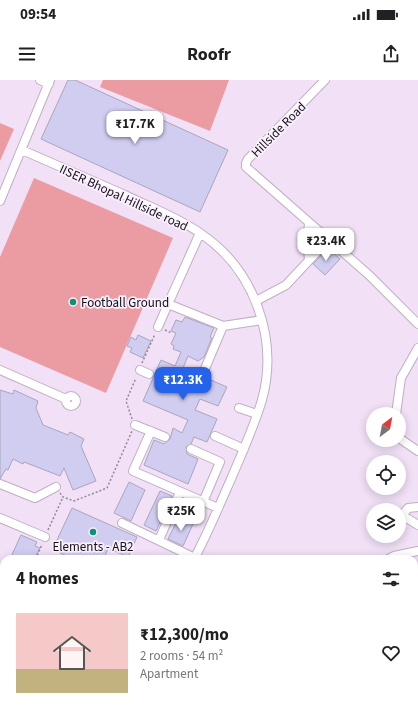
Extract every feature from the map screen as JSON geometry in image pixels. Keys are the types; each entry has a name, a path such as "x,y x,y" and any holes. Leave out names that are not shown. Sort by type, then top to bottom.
{"lane":[{"path":"0,201 50,82 40,80"},
{"name":"Hillside Road","path":"325,80 246,163 246,167 309,224 369,275 418,324"},
{"name":"IISER Bhopal Hillside road","path":"22,150 170,215 200,233 225,253 240,271 256,301 262,320 268,367 262,400 244,449 196,555"},
{"path":"309,224 307,240 309,260"},
{"path":"158,327 200,233"},
{"path":"256,301 286,285 328,240"},
{"path":"168,304 223,326 262,320"},
{"path":"204,372 223,326"},
{"path":"397,407 401,378 418,348"},
{"path":"0,370 66,398"},
{"path":"140,370 149,374"},
{"path":"239,408 257,414"},
{"path":"135,425 165,437"},
{"path":"151,431 133,471 218,508"},
{"path":"215,436 244,449"},
{"path":"406,443 418,451"},
{"path":"191,449 220,462 203,502"},
{"path":"0,484 35,498 56,487"},
{"path":"159,540 180,492"},
{"path":"418,507 408,508 404,513 405,517 418,525"},
{"path":"0,518 45,537"},
{"path":"122,523 189,555"},
{"path":"400,555 418,552"}],"path":[{"path":"38,555 63,497 74,501 106,488 135,425 126,401 158,327 172,333"}],"shaded area":[{"path":"103,80 229,80 210,131 100,87"},
{"path":"0,123 14,129 0,161"},
{"name":"Football Ground","path":"34,178 173,238 106,393 0,347 0,257"}],"building":[{"path":"68,80 75,80 228,150 200,212 41,139"},
{"path":"328,248 340,259 325,275 313,264"},
{"path":"185,317 214,328 210,337 212,338 204,357 198,361 188,356 183,368 227,387 218,406 200,399 195,410 217,419 207,442 194,437 191,444 186,447 187,454 198,459 188,484 144,465 154,440 164,444 170,439 173,428 182,433 188,420 143,401 161,360 175,366 181,352 173,349 174,346 171,344 176,333 171,331 176,320 182,322"},
{"path":"138,335 151,341 143,358 130,352 132,348 127,346 131,337 136,340"},
{"path":"0,390 13,394 14,390 38,401 36,408 43,425 68,435 70,432 84,439 81,446 96,481 73,490 64,468 60,476 24,462 23,464 13,459 8,470 6,469 0,479"},
{"path":"129,482 145,490 131,521 114,513"},
{"path":"160,491 172,496 156,531 144,525"},
{"name":"Elements - AB2","path":"72,508 137,537 129,555 124,555 108,548 105,555 64,555 60,553 63,546 56,542"},
{"path":"179,517 193,524 183,546 168,539"},
{"name":"Elements - AB2","path":"21,535 37,542 35,546 40,548 36,555 12,555"}],"place":[{"name":"Football Ground","path":"73,302"},
{"name":"Elements - AB2","path":"93,532"}]}
